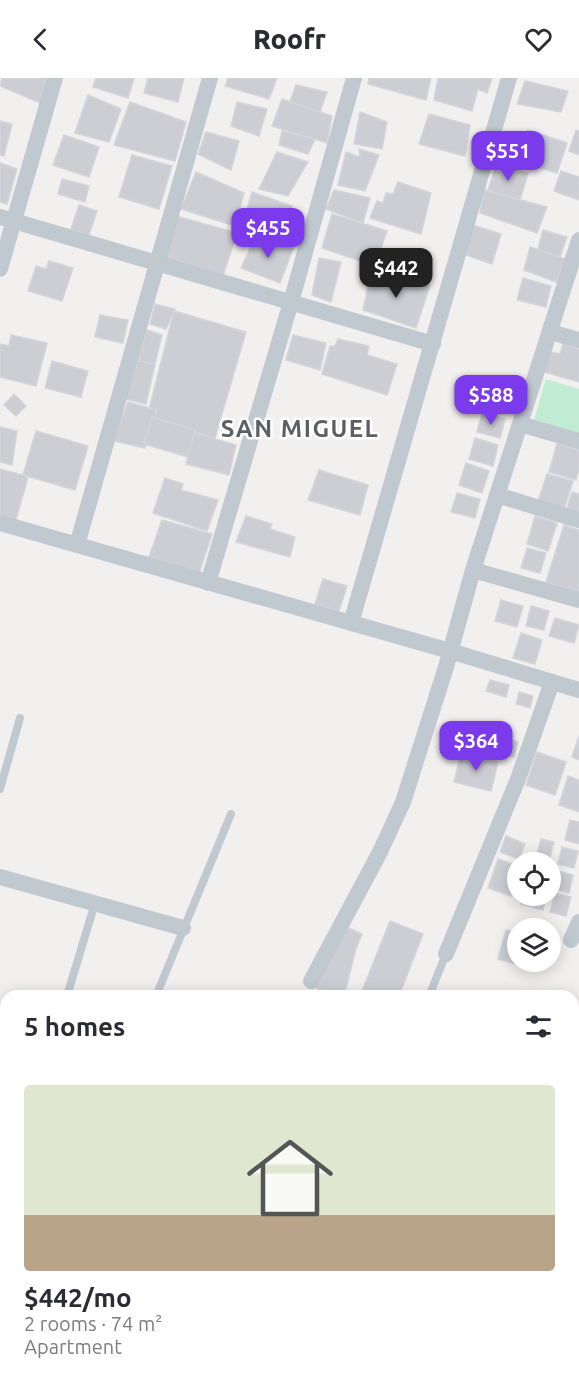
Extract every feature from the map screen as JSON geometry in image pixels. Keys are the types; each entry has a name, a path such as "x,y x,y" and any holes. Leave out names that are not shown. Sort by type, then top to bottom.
{"street":[{"path":"0,269 7,219 55,78"},
{"path":"77,545 210,78"},
{"path":"208,583 354,78"},
{"path":"351,623 509,78"},
{"path":"7,219 433,344"},
{"path":"312,981 380,852 403,802 520,424 578,250"},
{"path":"550,332 579,340"},
{"path":"520,424 579,441"},
{"path":"498,495 579,520"},
{"path":"0,523 579,690"},
{"path":"474,570 579,600"},
{"path":"446,954 518,779 552,682"},
{"path":"0,877 183,928"},
{"path":"571,940 579,922"}],"lane":[{"path":"0,789 20,718"},
{"path":"158,990 231,814"},
{"path":"69,990 95,903"},
{"path":"431,990 446,954"}],"green space":[{"path":"546,379 579,389 579,433 534,420"}],"building":[{"path":"2,78 47,78 40,103 0,86"},
{"path":"96,78 134,78 128,98 93,87"},
{"path":"148,78 184,78 178,102 144,93"},
{"path":"228,78 277,78 269,99 225,86"},
{"path":"369,78 431,78 426,100 368,84"},
{"path":"438,78 492,78 487,93 478,89 472,111 434,100"},
{"path":"525,81 568,91 561,112 517,104"},
{"path":"296,85 327,92 320,112 290,102"},
{"path":"88,95 121,109 109,142 75,133"},
{"path":"282,99 332,116 327,143 272,126"},
{"path":"130,102 186,122 175,161 114,145"},
{"path":"237,102 267,109 259,136 231,126"},
{"path":"360,112 387,122 382,149 354,144"},
{"path":"429,114 470,125 465,156 419,144"},
{"path":"0,121 12,124 4,156 0,155"},
{"path":"528,130 567,143 557,173 519,162"},
{"path":"576,130 579,131 579,155 569,151"},
{"path":"282,131 315,139 308,154 279,145"},
{"path":"206,132 239,141 231,170 198,154"},
{"path":"64,135 99,147 89,177 53,165"},
{"path":"359,149 379,155 365,191 338,185 346,152 360,157"},
{"path":"277,152 308,162 288,196 259,189"},
{"path":"132,155 172,166 159,209 119,197"},
{"path":"0,163 17,169 7,204 0,202"},
{"path":"496,166 528,173 520,200 488,190"},
{"path":"561,171 579,177 579,200 554,191"},
{"path":"196,172 244,193 235,226 181,209"},
{"path":"62,179 89,186 85,202 58,194"},
{"path":"398,182 431,193 421,234 370,218 377,201 383,203 386,193 393,194"},
{"path":"334,190 370,198 363,223 326,209"},
{"path":"484,190 547,207 537,233 480,213"},
{"path":"252,192 292,206 284,238 242,228"},
{"path":"79,205 97,211 89,235 71,229"},
{"path":"332,214 387,231 375,266 322,248"},
{"path":"176,216 237,233 223,276 165,257"},
{"path":"473,225 501,234 492,264 466,255"},
{"path":"543,230 567,237 560,257 538,249"},
{"path":"255,238 294,246 280,283 241,268"},
{"path":"530,247 565,259 556,282 524,270"},
{"path":"319,258 341,262 331,302 312,295"},
{"path":"49,261 73,268 62,301 28,291 36,266 46,269"},
{"path":"371,272 430,285 416,328 363,310"},
{"path":"523,278 551,286 546,307 517,300"},
{"path":"155,304 175,309 166,329 150,324"},
{"path":"174,311 246,332 215,438 147,417"},
{"path":"100,315 128,320 123,343 95,337"},
{"path":"147,330 162,335 155,364 138,361"},
{"path":"11,335 47,343 36,386 0,377 0,344 9,346"},
{"path":"293,335 326,343 320,370 286,360"},
{"path":"338,339 369,346 367,355 397,364 387,395 322,374 330,346 335,346"},
{"path":"563,344 579,349 579,382 544,372 550,352 560,354"},
{"path":"52,361 88,371 81,397 45,388"},
{"path":"138,361 155,364 146,404 126,399"},
{"path":"14,394 26,406 16,416 4,405"},
{"path":"128,402 157,410 145,448 114,441"},
{"path":"482,413 505,419 500,438 477,432"},
{"path":"152,417 195,430 188,457 144,444"},
{"path":"0,427 17,431 12,465 0,462"},
{"path":"36,431 88,446 75,490 23,475"},
{"path":"194,433 236,445 229,475 186,464"},
{"path":"475,438 498,445 493,466 469,459"},
{"path":"557,443 579,450 579,470 576,480 549,472"},
{"path":"466,463 489,471 482,493 459,485"},
{"path":"0,469 28,477 16,520 0,516"},
{"path":"319,470 368,485 360,515 308,500"},
{"path":"547,474 573,481 564,509 538,501"},
{"path":"165,478 183,484 181,490 218,500 207,531 153,513"},
{"path":"572,492 579,494 579,519 565,514"},
{"path":"457,493 480,499 475,518 451,512"},
{"path":"246,516 272,524 270,529 295,537 290,557 236,542"},
{"path":"535,516 557,523 548,551 527,544"},
{"path":"162,520 212,534 199,574 149,557"},
{"path":"564,525 579,530 579,592 546,582"},
{"path":"527,548 546,553 540,573 521,568"},
{"path":"323,579 347,586 339,611 315,604"},
{"path":"501,600 523,606 517,627 495,621"},
{"path":"531,606 549,611 544,630 526,626"},
{"path":"555,618 579,625 574,643 549,636"},
{"path":"521,633 542,640 535,664 513,658"},
{"path":"490,680 509,685 506,697 486,691"},
{"path":"519,692 533,696 530,708 516,704"},
{"path":"500,736 518,742 514,757 495,751"},
{"path":"579,736 579,760 572,757"},
{"path":"537,752 566,762 555,795 526,785"},
{"path":"461,753 498,762 491,791 454,782"},
{"path":"568,776 579,780 579,812 559,805"},
{"path":"570,820 579,822 579,844 565,840"},
{"path":"506,836 525,844 522,852 507,852 507,855 500,852"},
{"path":"541,839 554,842 551,852 537,852"},
{"path":"562,847 578,851 574,868 561,865"},
{"path":"498,859 507,862 507,895 488,888"},
{"path":"561,872 573,875 569,893 561,891"},
{"path":"561,894 571,897 566,916 550,912 552,906 561,906"},
{"path":"528,906 544,906 543,910"},
{"path":"390,921 423,934 401,990 362,990"},
{"path":"344,926 362,934 346,990 316,988"},
{"path":"506,930 507,930 507,962 498,959"}],"district":[{"name":"SAN MIGUEL","path":"300,428"}]}
